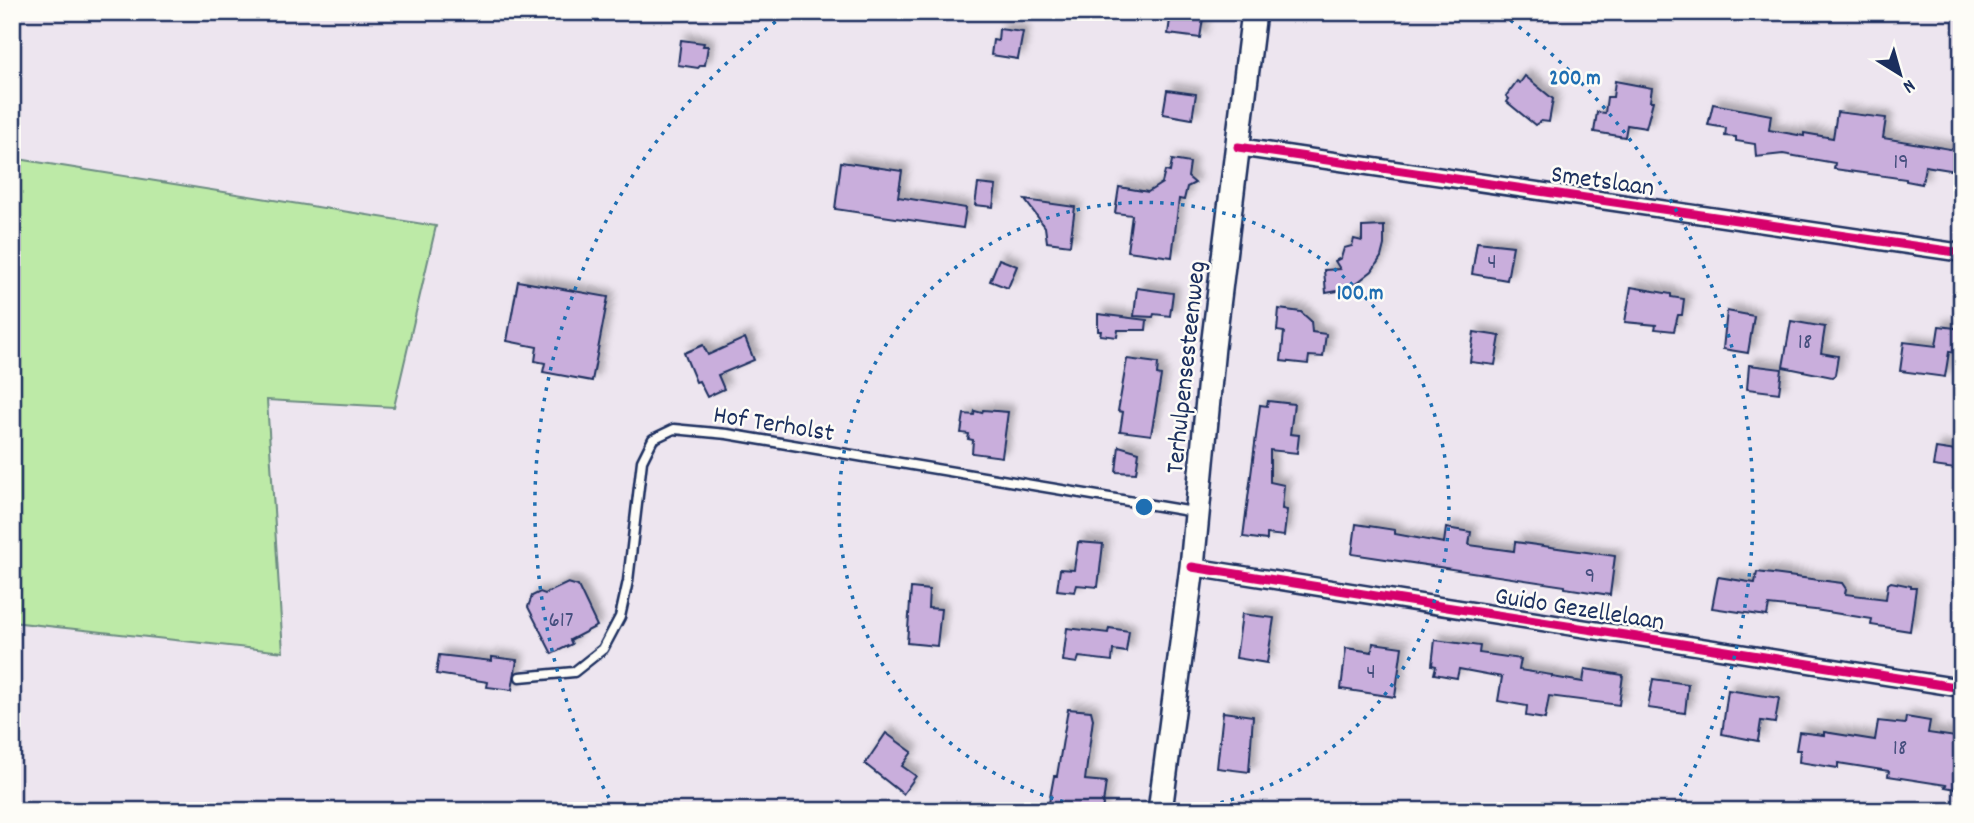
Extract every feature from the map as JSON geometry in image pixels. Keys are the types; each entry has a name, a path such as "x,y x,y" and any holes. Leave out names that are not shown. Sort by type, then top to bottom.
{"main road":[{"name":"Terhulpensesteenweg","path":"1160,811 1192,567 1213,346 1254,12"}],"street":[{"name":"Smetslaan","path":"1238,147 1962,253"},
{"name":"Guido Gezellelaan","path":"1192,567 1962,688"}],"lane":[{"name":"Hof Terholst","path":"520,677 574,672 603,649 620,617 628,581 642,461 653,439 674,429 727,434 1197,512"}],"green space":[{"path":"12,158 436,226 394,407 267,400 283,652 12,622"}],"building":[{"path":"1171,12 1204,12 1200,38 1168,34"},
{"path":"999,29 1023,32 1018,59 991,55 993,40 998,41"},
{"path":"681,40 708,46 705,65 698,68 678,65"},
{"path":"1525,76 1553,99 1549,122 1541,121 1535,125 1507,102 1509,99 1506,96 1517,81 1520,83"},
{"path":"1615,81 1652,88 1650,101 1653,101 1646,128 1627,125 1625,137 1594,132 1597,112 1605,113 1607,97 1613,97"},
{"path":"1167,90 1196,94 1192,119 1163,114"},
{"path":"1713,104 1771,115 1769,130 1804,136 1804,133 1833,138 1837,112 1886,118 1883,138 1962,151 1962,172 1925,166 1922,184 1906,179 1834,169 1835,163 1783,154 1756,157 1755,144 1736,141 1736,137 1725,136 1726,128 1708,125"},
{"path":"1172,160 1190,163 1188,177 1195,183 1187,187 1184,200 1179,199 1172,257 1127,251 1132,215 1115,213 1119,187 1148,192 1162,183 1165,171 1170,172"},
{"path":"841,162 902,171 898,197 966,208 963,228 835,209"},
{"path":"978,184 996,186 993,207 975,205"},
{"path":"1025,200 1075,207 1070,245 1047,242 1045,227"},
{"path":"1384,226 1381,257 1372,271 1349,289 1326,293 1324,270 1340,269 1335,261 1341,258 1344,248 1352,246 1354,239 1362,241 1362,227"},
{"path":"1477,242 1513,246 1507,280 1472,274"},
{"path":"999,259 1017,266 1008,288 990,281"},
{"path":"518,281 608,297 592,381 543,372 545,363 535,361 537,347 507,341"},
{"path":"1631,287 1684,299 1682,315 1678,315 1674,331 1655,329 1656,325 1625,322"},
{"path":"1137,288 1173,293 1170,316 1134,316"},
{"path":"1279,309 1301,312 1311,321 1312,332 1326,334 1323,357 1309,356 1308,364 1281,361 1284,332 1277,331"},
{"path":"1727,311 1754,316 1748,353 1723,349"},
{"path":"1098,314 1147,320 1146,330 1118,330 1117,337 1100,335"},
{"path":"1791,321 1825,327 1821,353 1838,356 1835,375 1832,377 1783,367"},
{"path":"1939,326 1962,329 1962,344 1958,344 1956,353 1949,352 1945,377 1900,371 1904,342 1936,346"},
{"path":"1474,332 1500,336 1495,365 1470,362"},
{"path":"745,338 754,360 718,375 724,389 707,397 699,381 696,382 684,353 703,345 708,355"},
{"path":"1127,359 1158,363 1157,375 1161,376 1151,435 1120,431 1123,412 1118,411"},
{"path":"1749,365 1782,369 1779,393 1747,389"},
{"path":"1268,401 1294,404 1290,434 1299,435 1297,453 1270,450 1270,482 1284,485 1282,509 1287,510 1284,536 1267,534 1267,540 1243,537 1260,405 1267,406"},
{"path":"983,410 1008,412 1002,457 972,453 973,440 968,439 969,434 961,433 964,414 974,415 975,411 982,413"},
{"path":"1119,446 1139,452 1136,473 1116,472"},
{"path":"1936,448 1962,452 1962,470 1933,466"},
{"path":"1356,524 1395,530 1395,534 1444,543 1446,528 1471,532 1469,545 1514,551 1515,542 1615,556 1610,595 1352,554"},
{"path":"1078,542 1103,544 1098,587 1077,585 1075,592 1057,590 1060,569 1074,570"},
{"path":"1757,572 1842,583 1846,589 1845,594 1886,599 1888,584 1891,582 1911,586 1916,588 1910,631 1871,625 1872,619 1815,610 1769,605 1767,616 1712,608 1718,577 1755,583"},
{"path":"568,583 578,586 597,626 570,640 572,644 552,654 528,607 532,596 540,592 545,594"},
{"path":"911,588 929,590 928,608 941,609 937,646 907,643"},
{"path":"1242,614 1274,618 1267,663 1236,658"},
{"path":"1067,628 1108,633 1109,628 1129,631 1126,652 1113,650 1112,661 1079,657 1077,663 1063,661"},
{"path":"1435,640 1480,646 1479,653 1521,659 1519,670 1552,677 1583,682 1585,669 1623,675 1619,705 1549,696 1545,719 1526,716 1527,706 1498,701 1502,677 1459,669 1457,678 1434,674 1436,666 1432,665"},
{"path":"1373,643 1402,647 1395,697 1341,689 1346,648 1372,652"},
{"path":"439,655 492,661 492,657 517,660 512,690 487,687 488,682 436,674"},
{"path":"1653,679 1688,684 1685,713 1648,708"},
{"path":"1728,690 1779,698 1775,723 1761,721 1758,741 1722,734"},
{"path":"1068,709 1091,711 1093,719 1085,780 1106,782 1102,811 1082,811 1082,808 1049,803 1054,776 1057,776"},
{"path":"1223,712 1253,716 1249,772 1217,768"},
{"path":"1906,717 1930,721 1928,733 1962,738 1962,790 1888,776 1889,771 1838,763 1838,768 1799,762 1800,750 1796,750 1799,732 1824,735 1824,732 1875,740 1878,721 1905,724"},
{"path":"886,733 912,752 902,766 916,776 903,794 865,764"}],"cycle path":[{"path":"1238,147 1962,253"},
{"path":"1192,567 1962,688"}]}
